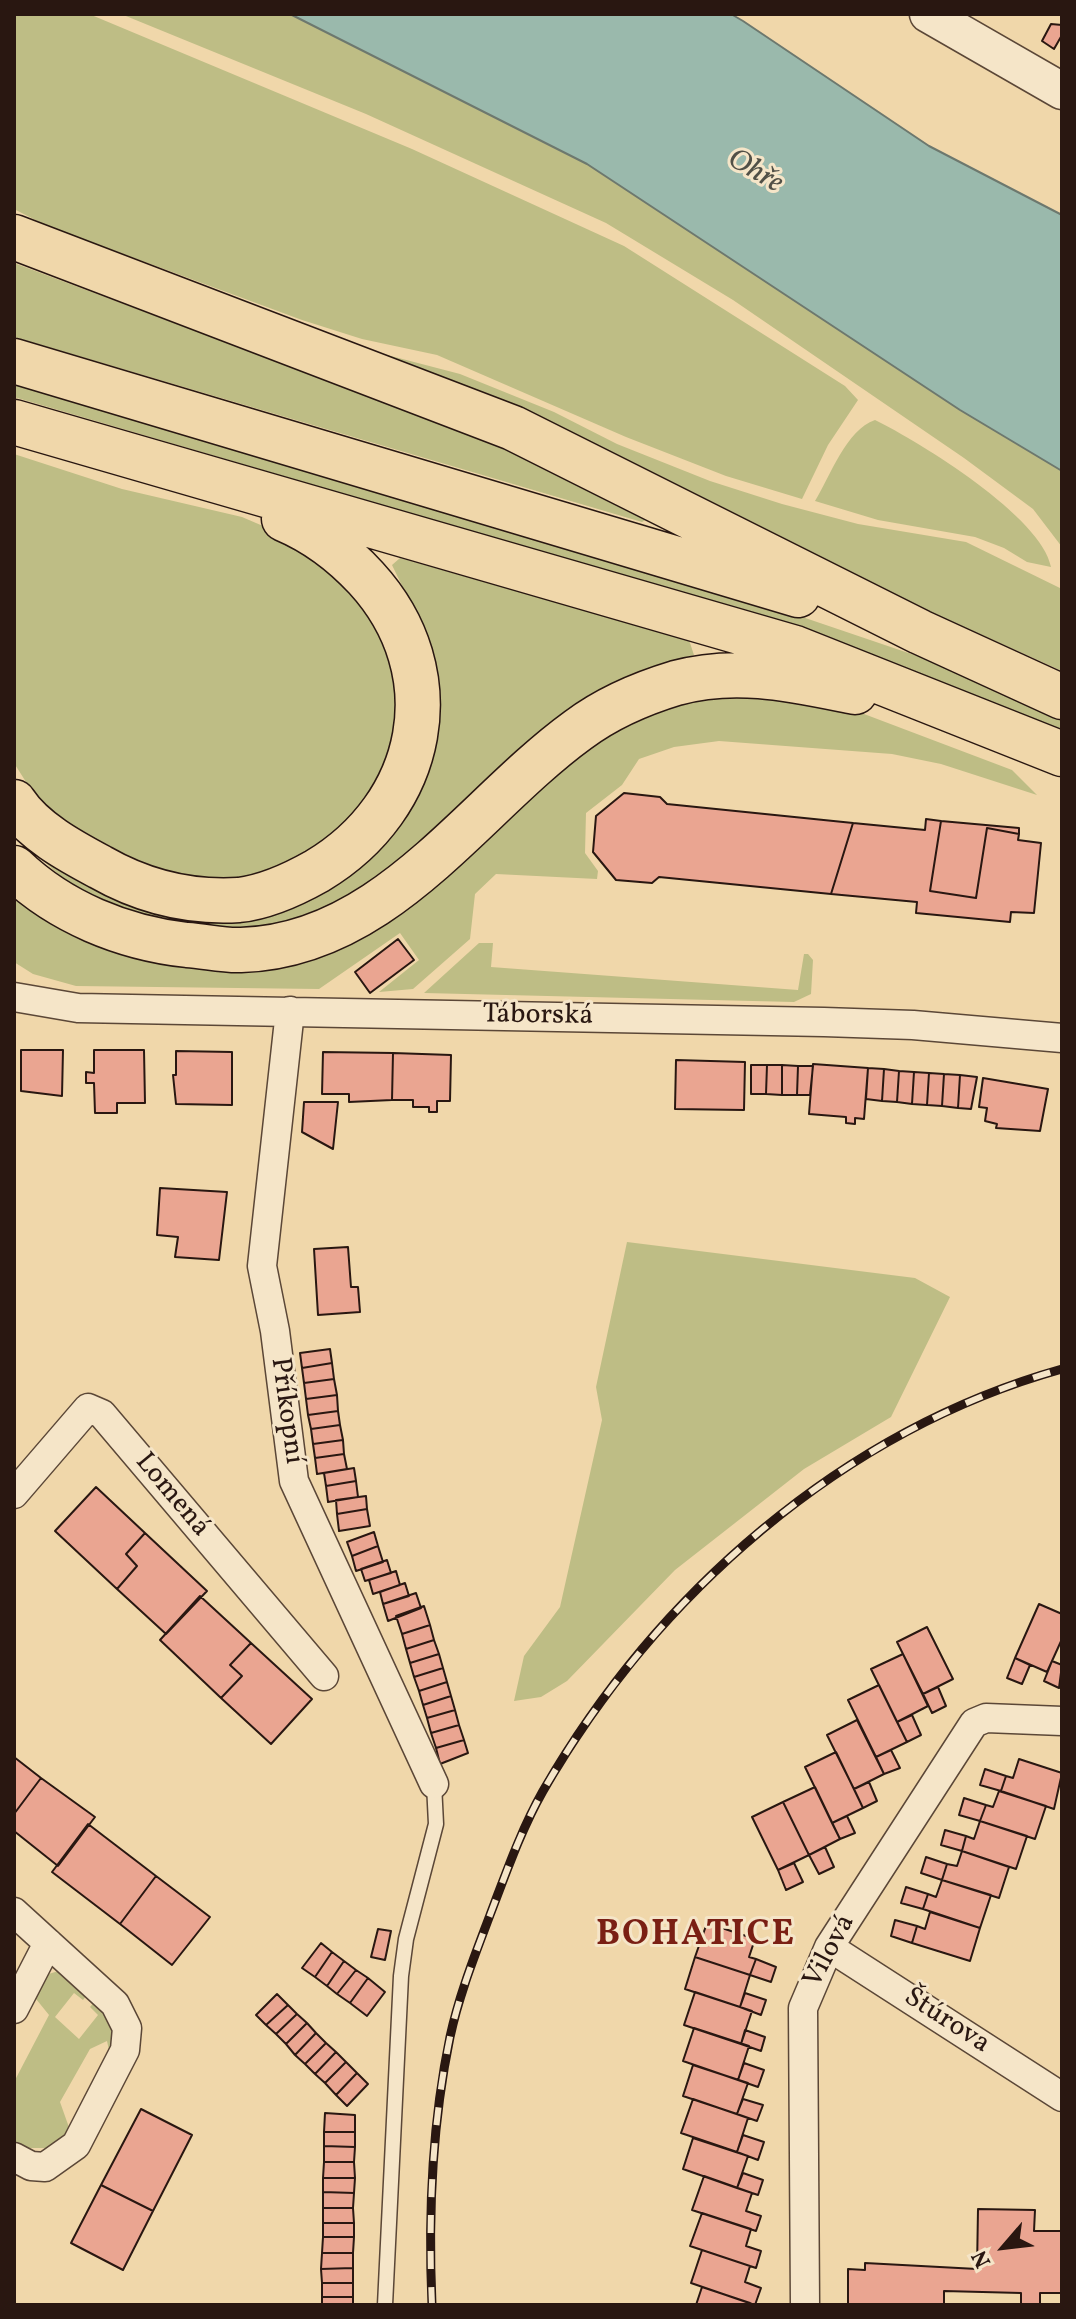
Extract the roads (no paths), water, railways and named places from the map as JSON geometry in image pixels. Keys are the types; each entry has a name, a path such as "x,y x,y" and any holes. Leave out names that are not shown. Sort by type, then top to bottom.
{"highway":[{"path":"14,237 513,428 920,632 1062,697"},
{"path":"14,361 920,632"},
{"path":"14,422 795,648 1062,754"},
{"path":"16,805 63,847 124,881 184,898 241,900 293,885 338,858 374,826 400,788 415,740 419,693 407,640 385,599 328,541 288,520 137,458"},
{"path":"14,868 32,885 99,925 161,942 242,950 304,939 358,916 413,878 513,783 580,728 623,704 675,684 715,674 757,675 964,714"}],"street":[{"path":"928,14 1062,91"},
{"name":"Táborská","path":"14,997 78,1008 898,1024 1062,1038"},
{"name":"Příkopní","path":"290,1011 262,1266 275,1331 294,1481 434,1784"},
{"name":"Lomená","path":"14,1494 88,1408 102,1414 324,1676"},
{"name":"Vilová","path":"805,2305 803,2008 829,1947 974,1723 986,1718 1062,1721"},
{"path":"14,1912 115,2004 127,2028 125,2050 76,2145 45,2167 31,2166 14,2157"},
{"path":"14,2009 48,1943"},
{"name":"Štúrova","path":"829,1947 1062,2097"}],"lane":[{"path":"385,2305 401,1976 406,1939 436,1824 434,1784"}],"water":[{"name":"Ohře","path":"290,14 731,14 743,21 929,146 1062,215 1062,471 960,410 587,164"}],"railway":[{"path":"432,2305 433,2170 439,2103 454,2021 473,1960 521,1836 543,1791 589,1719 641,1651 699,1588 762,1530 830,1478 904,1434 981,1397 1062,1369"}],"district":[{"name":"BOHATICE","path":"696,1937"}]}
